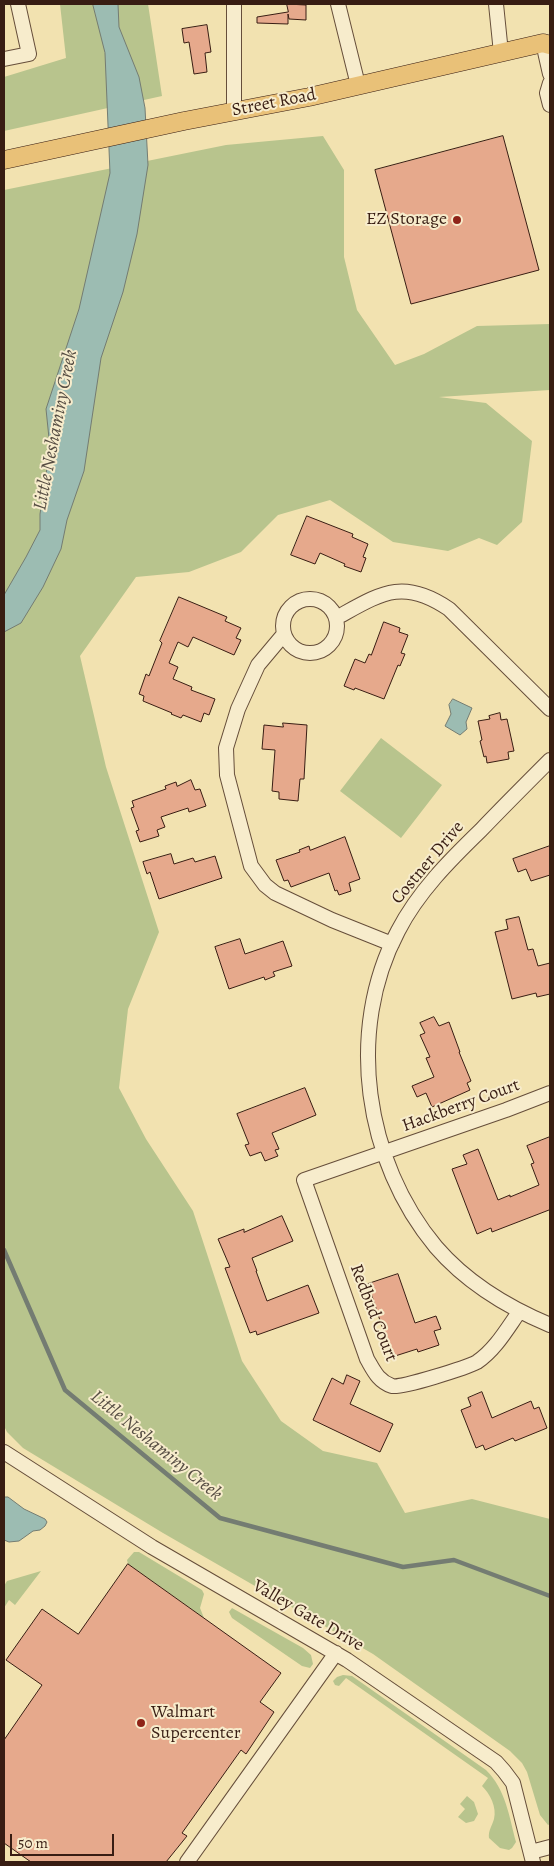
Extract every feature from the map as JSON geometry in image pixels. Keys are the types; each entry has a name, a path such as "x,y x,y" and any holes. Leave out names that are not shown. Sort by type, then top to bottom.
{"main road":[{"name":"Street Road","path":"4,160 358,86 548,42"}],"street":[{"path":"4,58 29,54 18,4"},
{"path":"234,4 234,111"},
{"path":"338,4 358,86"},
{"path":"496,4 501,53"},
{"path":"548,42 550,74"},
{"path":"550,83 547,92 550,104"},
{"path":"336,618 372,598 397,590 420,594 434,599 449,609 550,709"},
{"path":"302,600 320,600 330,607 336,618 337,630 332,641 323,649 312,653 300,651 290,644 284,634 283,622 287,611 296,602 302,600"},
{"path":"284,634 258,665 238,709 226,748 227,775 251,866 265,885 275,893 332,920 392,944"},
{"name":"Costner Drive","path":"550,760 447,864 414,905 392,944 380,979 374,1002 368,1054 371,1098 384,1153 410,1210 437,1248 472,1281 519,1312 550,1325"},
{"name":"Hackberry Court","path":"384,1153 550,1093"},
{"name":"Redbud Court","path":"384,1153 304,1180 361,1342 377,1376 395,1387 476,1362 491,1349 519,1312"},
{"name":"Valley Gate Drive","path":"4,1452 152,1546 336,1654 496,1762 513,1783 532,1857"},
{"path":"187,1862 336,1654"},
{"path":"532,1857 550,1847"}],"green space":[{"path":"60,4 148,4 162,96 4,131 4,77 66,58"},
{"path":"323,136 344,170 344,257 357,310 395,365 424,354 477,326 550,324 550,390 439,397 486,403 532,441 522,522 497,545 479,538 448,551 393,542 330,500 278,515 241,552 189,572 136,577 80,656 106,767 159,932 128,1009 119,1088 146,1139 193,1211 242,1361 281,1421 323,1451 377,1463 405,1513 472,1499 550,1519 550,1824 548,1825 540,1815 527,1772 522,1763 510,1751 373,1654 163,1533 23,1448 7,1432 4,1426 4,190 226,145"},
{"path":"381,738 442,785 401,838 340,791"},
{"path":"134,1552 139,1552 202,1590 204,1594 200,1608 204,1618 128,1564 127,1560"},
{"path":"41,1571 15,1605 9,1600 4,1608 4,1586 7,1581"},
{"path":"232,1608 303,1648 311,1655 313,1664 310,1668 302,1666 232,1618 229,1612"},
{"path":"343,1675 352,1676 486,1770 498,1786 506,1804 516,1842 512,1848 509,1850 500,1848 489,1838 495,1810 488,1793 482,1786 488,1778 346,1678 339,1686 335,1685 333,1681"},
{"path":"467,1796 474,1802 478,1814 474,1821 466,1823 458,1817 465,1809 460,1804"}],"water":[{"path":"93,4 118,4 119,27 139,77 145,108 148,165 137,234 123,292 101,358 84,471 67,520 61,549 43,587 21,623 4,632 4,595 40,530 40,514 50,448 46,409 79,309 110,173 105,53"},
{"path":"453,699 472,708 466,722 467,729 460,735 445,726 451,714 449,705"},
{"path":"4,1497 8,1497 24,1509 45,1519 47,1522 45,1526 40,1530 33,1531 19,1541 9,1542 4,1540"}],"building":[{"path":"287,4 306,5 306,20 289,19 288,14 288,24 257,23 257,17 288,12"},
{"path":"207,25 211,52 205,53 207,72 194,74 189,42 184,43 182,29"},
{"name":"EZ Storage","path":"503,136 539,270 411,304 375,170"},
{"path":"307,516 353,534 352,537 368,544 363,557 366,558 361,572 344,566 345,564 320,553 315,564 291,555"},
{"path":"179,597 227,617 225,621 241,628 236,638 241,640 234,655 193,637 188,647 178,642 169,663 178,667 173,679 192,687 191,690 215,699 209,715 204,713 201,722 183,715 181,718 171,714 143,701 144,696 139,694 146,674 149,676 162,643 160,641"},
{"path":"384,622 400,628 399,632 408,635 401,653 405,654 400,666 398,665 384,699 344,686 355,659 365,663 369,654 371,655"},
{"path":"500,713 501,720 507,719 514,751 508,752 509,759 487,763 480,741 482,740 478,721 490,719 489,716"},
{"path":"283,723 307,725 304,779 300,779 298,801 279,799 279,792 272,791 275,750 262,749 264,725 283,727"},
{"path":"191,780 195,790 200,789 206,806 189,812 188,808 161,817 165,827 157,830 159,836 140,842 136,831 139,830 131,808 134,807 132,801 166,789 165,786 176,782 177,786"},
{"path":"345,837 360,879 349,883 351,891 339,895 337,890 335,891 329,873 291,887 288,880 284,881 276,860 300,852 299,850 309,846 310,850"},
{"path":"550,846 550,875 531,881 526,869 518,872 513,859"},
{"path":"171,854 174,864 193,858 195,862 215,856 222,878 159,899 150,872 147,874 143,862"},
{"path":"519,917 528,950 533,949 538,966 550,963 550,994 537,997 536,993 512,999 495,932 508,929 506,920"},
{"path":"240,939 245,954 283,941 292,966 273,972 275,976 265,980 264,977 229,989 215,947"},
{"path":"434,1017 439,1026 449,1022 471,1081 467,1083 470,1090 432,1107 426,1093 417,1097 412,1086 434,1077 426,1058 430,1057 420,1035 425,1033 420,1023"},
{"path":"305,1088 316,1115 272,1133 279,1149 275,1150 278,1156 265,1161 261,1152 250,1156 245,1145 249,1144 237,1114"},
{"path":"550,1137 550,1211 492,1232 491,1228 477,1234 452,1169 467,1164 463,1155 478,1149 498,1200 510,1195 510,1197 539,1185 531,1164 534,1163 527,1146"},
{"path":"282,1216 293,1241 252,1258 267,1301 308,1285 319,1313 257,1335 256,1331 250,1333 225,1268 230,1267 218,1239 244,1229 244,1232"},
{"path":"398,1274 415,1323 436,1316 441,1329 434,1331 439,1345 418,1352 417,1349 392,1357 368,1284"},
{"path":"347,1375 360,1381 350,1404 393,1424 380,1452 313,1420 332,1378 343,1384"},
{"path":"482,1392 492,1418 531,1401 534,1409 539,1407 547,1428 515,1441 513,1438 485,1450 483,1445 476,1448 461,1410 471,1406 468,1398"},
{"name":"Walmart Supercenter","path":"128,1564 281,1673 260,1702 274,1712 246,1754 241,1750 182,1833 187,1836 166,1862 31,1862 4,1843 4,1740 42,1685 6,1660 42,1609 78,1634"}],"waterway":[{"name":"Little Neshaminy Creek","path":"4,1250 65,1390 220,1518 403,1567 454,1560 550,1596"}],"place":[{"name":"EZ Storage","path":"457,220"},
{"name":"Walmart Supercenter","path":"141,1723"}]}
